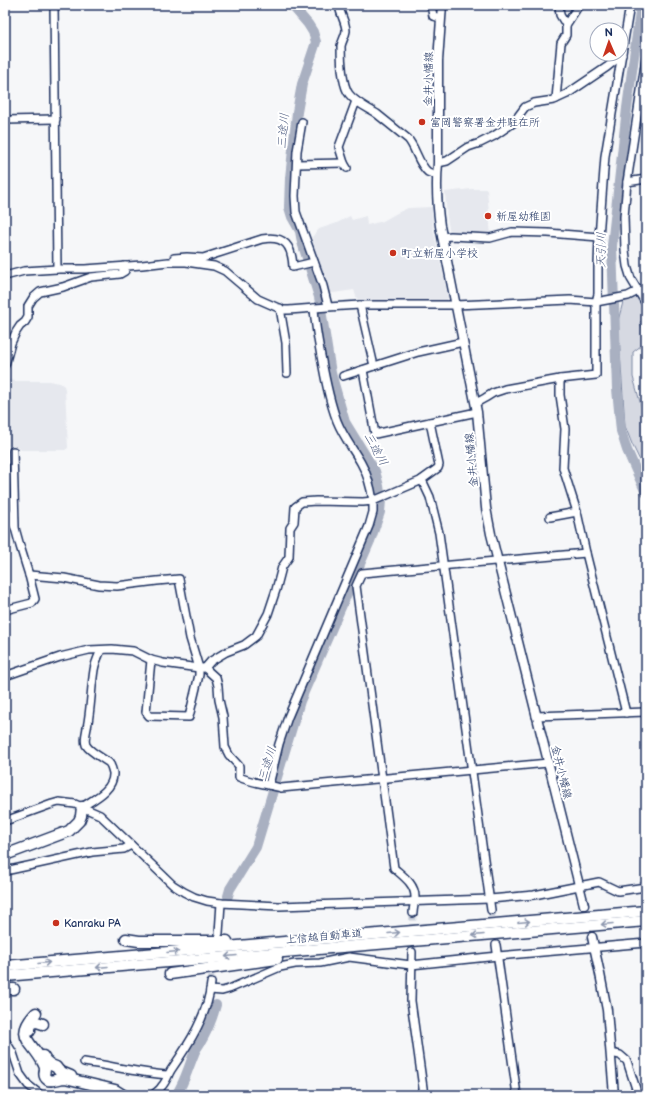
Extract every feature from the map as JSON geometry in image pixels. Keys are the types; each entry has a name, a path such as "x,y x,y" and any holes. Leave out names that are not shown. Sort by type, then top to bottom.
{"highway":[{"path":"5,852 69,827 82,807"},
{"path":"5,855 69,831 79,821 82,807"},
{"name":"上信越自動車道","path":"5,966 646,912"},
{"name":"上信越自動車道","path":"5,976 646,921"},
{"path":"126,939 139,941 230,942 355,936"},
{"path":"170,974 368,944"},
{"path":"36,1013 29,1020 25,1030 26,1037 43,1063 46,1078 53,1081 57,1078 66,1078 115,1090 123,1095"},
{"path":"43,1024 37,1022 33,1023 30,1027 30,1032 31,1037 46,1061 66,1075 118,1087 129,1095"}],"main road":[{"name":"金井小幡線","path":"442,5 438,62 437,175 437,203 442,237 476,407 486,508 491,534 584,905"},
{"path":"592,937 607,1010 614,1095"}],"street":[{"path":"54,5 57,269"},
{"path":"339,5 346,31 341,47 343,77 345,87 349,95 408,139 412,143 419,160 428,172 437,175"},
{"path":"431,5 433,16 441,18"},
{"path":"556,99 561,43 566,35 566,25 560,15 559,5"},
{"path":"566,25 579,5"},
{"path":"627,22 630,5"},
{"path":"646,58 627,182 624,217 627,266 631,279 646,304"},
{"path":"438,163 447,162 468,147 494,136 512,123 526,107 534,103 556,99 567,94 613,62"},
{"path":"363,370 375,434 430,422 476,407 485,398 493,393 506,389 560,379 596,375 596,302 598,294 599,237 606,156 621,62"},
{"path":"297,164 346,166 339,147 356,101"},
{"path":"5,120 56,119"},
{"path":"302,122 297,152 295,196 296,212 323,286 328,306"},
{"path":"627,182 646,179"},
{"path":"442,237 490,238 512,232 599,237"},
{"path":"141,261 187,257 203,258 269,237 278,238 284,241 289,248 293,267 314,262"},
{"path":"5,276 24,271 85,269 168,262 186,262 214,266 226,271 258,299 289,310 328,306 360,305 455,304 570,300 596,302 628,296 646,287"},
{"path":"5,365 11,343 16,332 28,317 28,306 33,298 40,292 63,287 91,277 120,274 124,271 125,266"},
{"path":"360,305 374,366"},
{"path":"280,308 286,343 287,373"},
{"path":"269,785 279,744 288,717 369,526 373,512 373,501 370,485 362,465 342,432 331,404 314,318 314,308"},
{"path":"343,376 418,352 463,342"},
{"path":"560,379 560,395 565,429 563,468 577,512 586,554 626,713"},
{"path":"151,660 146,712 149,716 189,717 202,668 226,652 244,645 256,636 268,614 282,567 289,558 290,528 294,522 295,507 302,502 373,501 422,480 438,468 439,465 430,422"},
{"path":"13,451 15,528"},
{"path":"422,480 430,497 439,533 491,910"},
{"path":"5,506 15,528 35,599 32,603 5,610"},
{"path":"550,517 577,512"},
{"path":"413,913 415,898 414,890 409,881 394,868 356,586 362,573 586,554"},
{"path":"29,575 64,578 99,585 117,586 179,579 190,638 202,668"},
{"path":"5,676 60,657 90,650 112,649 133,651 151,660 163,663 202,668 216,678 223,717 225,747 239,766 239,778 281,788 548,763"},
{"path":"82,807 102,795 110,785 113,778 113,770 110,763 90,750 86,746 85,740 90,714 94,670 96,660 101,650"},
{"path":"536,716 646,712"},
{"path":"5,821 59,802 75,804 100,815 173,885 194,897 221,903 279,906 490,899 534,895 599,882 618,891 646,887"},
{"path":"5,871 92,852 124,849 131,845"},
{"path":"219,933 221,903"},
{"path":"153,1095 162,1086 192,1038 203,1014 210,986 222,991 280,967 295,964 320,963 349,957 411,965 646,943"},
{"path":"496,945 517,1095"},
{"path":"412,952 411,1001 424,1095"},
{"path":"5,1040 13,1053 20,1074 28,1085 41,1095"},
{"path":"611,1053 620,1055 627,1061 638,1095"},
{"path":"84,1062 150,1074 168,1075"}],"shaded area":[{"path":"487,189 491,237 450,235 445,192"},
{"path":"432,207 433,228 448,296 447,302 358,302 354,290 326,294 316,259 312,237 319,229 337,223 350,216 352,220 366,216 367,225 383,221 408,208"},
{"path":"646,291 646,316 640,322 646,337 646,342 633,352 633,377 646,423 646,473 625,426 618,321 623,302"},
{"path":"5,379 16,381 49,381 60,383 64,386 68,448 65,450 21,450 16,446 7,446 5,450"}],"waterway":[{"name":"三途川","path":"228,896 230,889 256,847 300,701 370,541 380,512 381,500 375,471 345,422 331,373 319,297 300,231 292,217 289,207 290,178 297,112 302,84 316,42 313,32 308,24 291,5"},
{"name":"天引川","path":"641,5 627,108 612,246 617,389 621,431 627,450 646,493"},
{"name":"三途川","path":"176,1095 184,1080 195,1052 207,1030 216,1005"}],"tunnel":[{"path":"584,905 592,937"},
{"path":"491,910 496,945"},
{"path":"412,952 413,913"},
{"path":"211,983 214,964"}],"place":[{"name":"富岡警察署金井駐在所","path":"422,122"},
{"name":"新屋幼稚園","path":"488,216"},
{"name":"町立新屋小学校","path":"393,253"},
{"name":"Kanraku PA","path":"56,923"}]}
